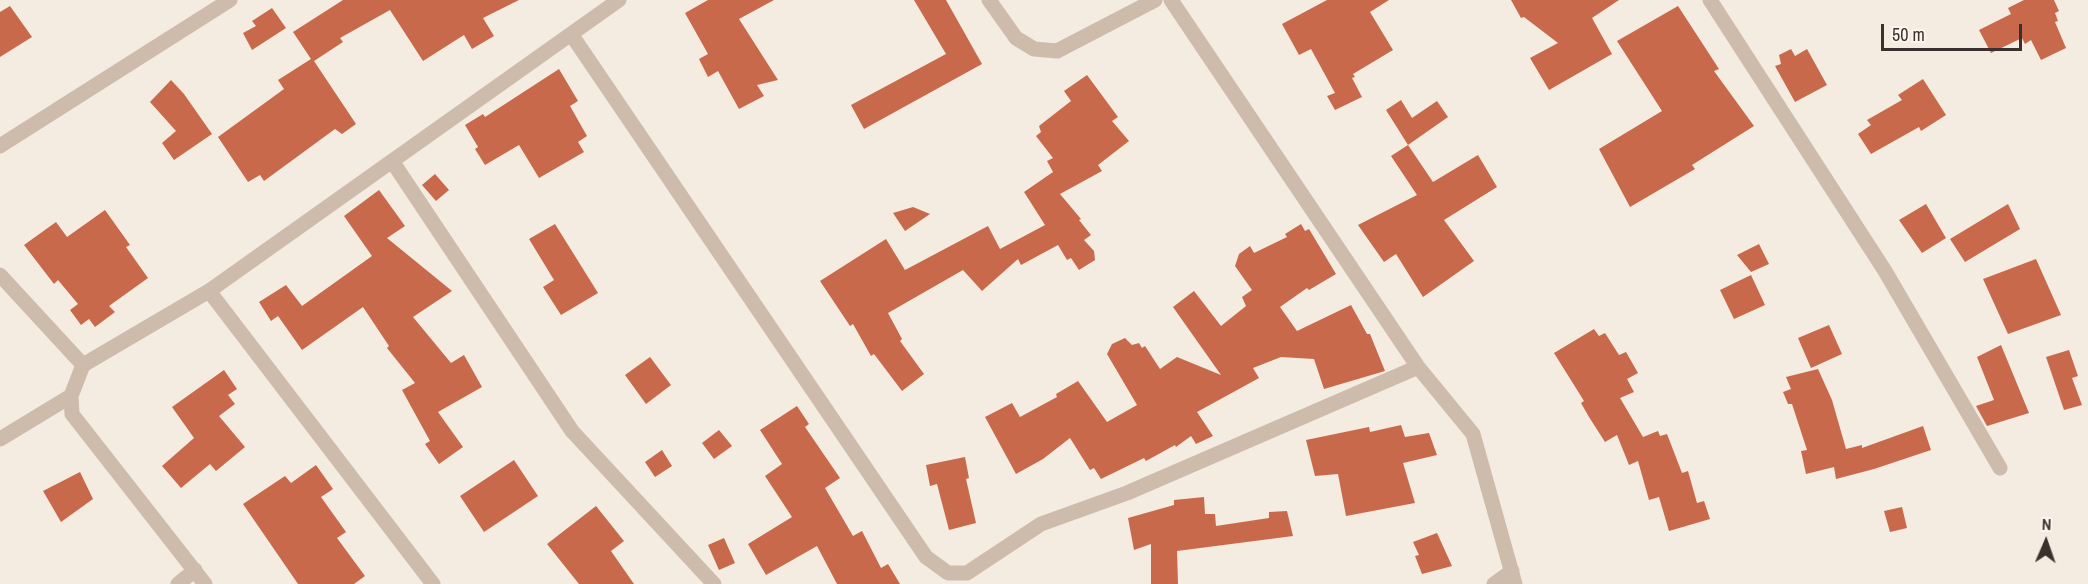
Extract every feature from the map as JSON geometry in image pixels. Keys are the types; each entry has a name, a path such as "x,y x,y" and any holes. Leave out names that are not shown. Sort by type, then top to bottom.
{"street":[{"path":"0,146 230,0"},
{"path":"205,584 72,414 70,396 83,365 209,291 619,0"},
{"path":"989,0 1016,38 1034,49 1057,51 1155,0"},
{"path":"1170,0 1418,367 1473,434 1513,578 1494,584"},
{"path":"1710,0 1885,271 2000,468"},
{"path":"571,34 926,557 948,573 967,573 1041,524 1127,493 1418,367"},
{"path":"392,161 572,431 714,584"},
{"path":"0,275 83,365"},
{"path":"209,291 433,584"},
{"path":"0,439 70,396"},
{"path":"178,584 195,570"}],"building":[{"path":"343,0 519,0 483,18 494,36 472,49 464,35 423,61 390,10 340,38 343,42 314,61 356,124 342,134 335,129 264,181 260,175 248,182 218,137 284,89 278,80 311,59 293,32"},
{"path":"708,0 774,0 739,19 778,80 757,85 764,96 739,109 718,71 708,77 699,59 708,54 685,13"},
{"path":"914,0 946,0 982,64 864,129 851,105 946,54"},
{"path":"1327,0 1389,0 1370,12 1393,50 1353,74 1355,77 1352,78 1362,97 1335,110 1327,96 1335,93 1311,49 1299,55 1282,24"},
{"path":"1511,0 1619,0 1592,18 1612,54 1549,90 1530,58 1558,43 1524,17 1521,18"},
{"path":"2024,0 2054,0 2059,11 2055,13 2058,21 2055,22 2066,48 2041,60 2031,40 2025,44 2022,38 1991,53 1979,30 2011,14 2008,8"},
{"path":"10,6 32,37 0,57 0,12"},
{"path":"1678,6 1719,69 1714,71 1754,126 1692,165 1695,169 1630,207 1599,149 1662,111 1617,41"},
{"path":"272,8 286,28 252,50 243,33 256,26 252,21"},
{"path":"1791,49 1795,56 1807,49 1827,85 1795,102 1775,66 1781,64 1779,55"},
{"path":"559,69 578,101 570,106 587,136 578,142 584,152 539,178 519,145 485,165 465,125 483,114 485,117"},
{"path":"1087,75 1118,117 1112,121 1129,141 1098,165 1102,171 1060,194 1091,235 1084,240 1094,251 1095,260 1079,270 1071,258 1067,260 1058,245 1021,265 1018,259 982,291 963,270 888,313 902,339 900,341 924,374 902,391 874,354 871,356 853,324 850,326 820,281 886,239 905,270 988,226 1000,249 1045,225 1024,192 1053,172 1047,161 1053,158 1036,136 1041,132 1039,126 1071,101 1064,91"},
{"path":"1923,79 1946,115 1921,131 1919,127 1871,154 1858,134 1871,125 1867,120 1902,100 1898,95"},
{"path":"171,80 184,94 212,134 174,160 162,143 176,131 150,102"},
{"path":"1401,100 1412,118 1437,101 1448,117 1408,145 1386,110"},
{"path":"1408,145 1433,182 1478,155 1497,187 1444,220 1474,261 1423,297 1396,254 1384,262 1358,225 1417,195 1391,156"},
{"path":"435,174 449,190 436,201 422,185"},
{"path":"379,190 405,226 387,238 452,291 413,317 451,363 464,355 482,387 438,412 463,447 439,464 425,444 430,441 402,390 415,383 387,348 389,346 363,307 302,350 278,316 271,321 259,302 286,285 302,306 372,256 344,216"},
{"path":"1926,204 1946,238 1922,253 1899,220"},
{"path":"2008,204 2020,229 1965,262 1950,239"},
{"path":"913,207 930,214 905,231 893,213"},
{"path":"105,210 130,245 126,247 148,278 109,306 115,312 95,327 89,319 81,325 70,310 78,304 58,280 54,284 24,245 56,222 67,237"},
{"path":"555,224 598,293 561,315 543,287 554,280 529,239"},
{"path":"1301,224 1305,231 1309,229 1336,274 1309,290 1307,288 1280,307 1297,331 1351,305 1367,334 1370,334 1385,371 1324,389 1314,359 1281,357 1253,368 1259,378 1197,412 1213,436 1196,444 1191,436 1176,447 1175,445 1146,461 1144,458 1101,479 1094,468 1090,470 1070,438 1043,459 1016,474 985,417 1012,403 1020,417 1057,397 1056,394 1078,381 1107,422 1137,405 1107,354 1112,344 1125,338 1132,345 1139,343 1142,348 1145,346 1160,369 1177,357 1221,375 1173,307 1194,291 1221,326 1246,306 1242,297 1252,290 1235,266 1239,254 1250,246 1254,253 1287,237 1285,234"},
{"path":"1759,244 1769,264 1751,272 1737,255"},
{"path":"2036,259 2061,315 2008,334 1983,279"},
{"path":"1751,275 1765,305 1734,319 1720,290"},
{"path":"1829,325 1842,354 1811,368 1798,338"},
{"path":"1594,329 1599,336 1605,333 1619,355 1626,352 1638,373 1627,379 1634,392 1620,398 1643,437 1658,431 1660,436 1667,434 1682,473 1688,471 1697,503 1704,501 1710,519 1669,531 1659,497 1649,500 1638,461 1629,465 1617,435 1605,442 1589,417 1581,403 1584,401 1554,353"},
{"path":"2001,345 2029,413 1987,426 1976,406 1994,400 1977,357"},
{"path":"2069,350 2078,376 2072,378 2082,405 2064,410 2046,357"},
{"path":"650,357 671,385 646,404 625,375"},
{"path":"1818,369 1832,400 1846,449 1862,445 1862,448 1923,426 1931,450 1836,479 1834,467 1806,474 1801,451 1807,450 1792,404 1788,404 1783,392 1791,389 1786,377"},
{"path":"224,370 237,389 228,395 235,404 219,416 245,447 216,471 210,464 181,488 162,466 194,438 172,407"},
{"path":"797,406 809,424 805,427 840,478 825,488 853,536 862,531 881,568 888,564 900,584 837,584 817,546 766,575 748,544 792,517 765,476 782,464 760,430"},
{"path":"1401,425 1405,437 1429,433 1437,455 1403,463 1415,503 1346,516 1338,474 1315,476 1306,440 1369,427 1370,432"},
{"path":"719,430 732,446 714,459 702,443"},
{"path":"662,450 672,466 655,477 645,462"},
{"path":"965,457 969,478 966,479 976,523 949,530 937,484 930,486 926,465"},
{"path":"514,460 538,496 484,532 460,496"},
{"path":"316,465 333,489 321,497 346,532 337,538 365,576 354,584 298,584 243,504 285,476 291,483"},
{"path":"80,472 93,499 61,522 43,491"},
{"path":"1204,497 1205,514 1215,514 1216,526 1269,518 1269,512 1287,511 1293,536 1177,551 1178,584 1151,584 1151,544 1134,550 1128,518 1174,505 1174,500"},
{"path":"596,506 624,541 611,551 634,584 579,584 547,544"},
{"path":"1902,507 1907,528 1890,532 1884,511"},
{"path":"1437,533 1452,566 1422,574 1415,556 1419,555 1413,542"},
{"path":"724,538 735,563 719,570 708,545"}]}
